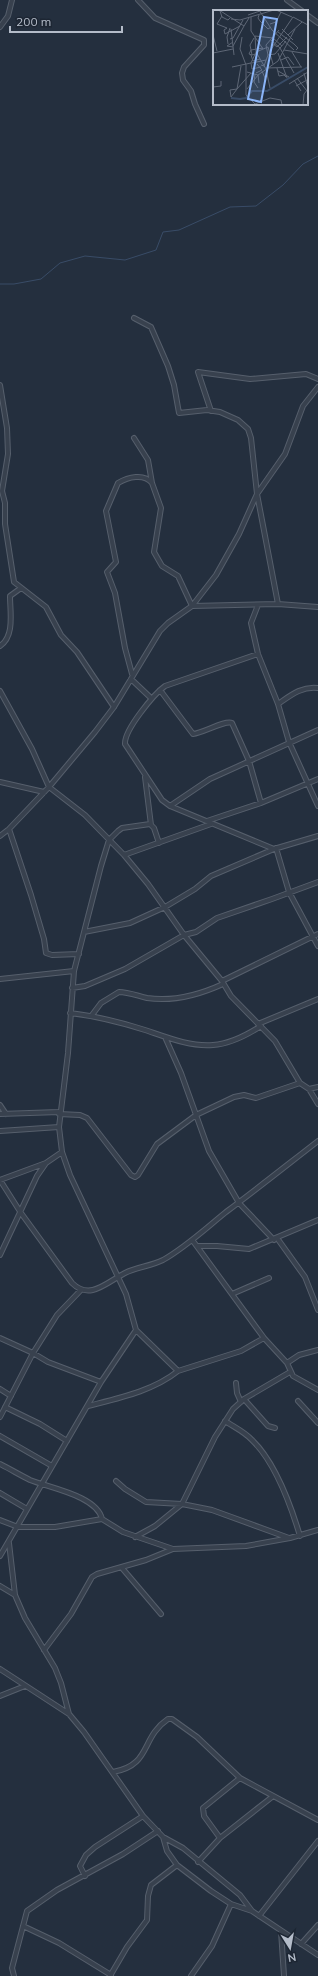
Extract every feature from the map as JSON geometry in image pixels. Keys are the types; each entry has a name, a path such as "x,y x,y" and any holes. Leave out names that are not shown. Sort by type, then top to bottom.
{"street":[{"path":"0,27 8,16 12,0"},
{"path":"138,0 155,18 204,40 204,45 184,68 182,73 204,124"},
{"path":"287,0 301,10"},
{"path":"308,16 318,23"},
{"path":"134,318 151,327 168,366 174,386 179,413 211,411 232,416 248,429 251,438 257,494 278,604"},
{"path":"211,411 198,372 250,379 306,374 318,379"},
{"path":"0,385 7,428 8,454 2,491 5,503 6,524 14,582 46,607 65,641 77,652 114,707"},
{"path":"0,836 9,829 49,787 114,707 131,679 132,674 160,631 168,623 192,606 216,575 227,556 257,494 286,454 304,406 318,386"},
{"path":"134,438 148,460 152,483 161,508 154,552 162,566 178,576 192,606"},
{"path":"132,674 125,648 115,593 107,572 116,562 106,511 118,483 142,476 147,477 152,483"},
{"path":"0,646 8,638 10,632 10,596 21,588"},
{"path":"192,606 278,604 318,607"},
{"path":"258,605 252,623 258,654 278,704 289,742 318,806"},
{"path":"258,654 188,678 160,690 151,698 127,735 125,741 127,747 162,800 170,806 275,848"},
{"path":"131,679 151,698"},
{"path":"278,704 297,691 318,688"},
{"path":"160,690 193,734 228,722 232,723 249,761 261,803"},
{"path":"0,691 32,749 49,787 85,815 124,855 232,996 275,1041 300,1083 309,1089 318,1104"},
{"path":"170,806 210,780 289,742 318,730"},
{"path":"145,774 151,825 159,843"},
{"path":"124,855 159,843 318,779"},
{"path":"0,782 44,792"},
{"path":"151,825 122,828 109,840 93,894 74,971 68,1053 59,1113 59,1127 62,1152 70,1175 126,1294 136,1330 178,1371"},
{"path":"9,829 32,895 44,939 46,953 52,955 78,954"},
{"path":"84,932 119,926 166,908 195,889 211,876 275,848 318,836"},
{"path":"275,848 289,892 316,935 318,946"},
{"path":"72,988 85,986 124,970 184,935 196,932 217,918 318,882"},
{"path":"92,1015 101,1003 119,992 158,999 173,999 204,991 316,935"},
{"path":"0,979 74,971"},
{"path":"70,1013 92,1015 165,1037 212,1045 232,1040 260,1025 318,999"},
{"path":"165,1037 178,1066 209,1151 239,1203 276,1239 307,1281 318,1310"},
{"path":"0,1114 59,1113 80,1115 87,1118 131,1176 135,1177 138,1175 157,1144 196,1116 234,1097 244,1095 256,1098 300,1083"},
{"path":"309,1089 318,1087"},
{"path":"0,1105 6,1114"},
{"path":"0,1131 59,1127"},
{"path":"62,1152 46,1164 0,1180 21,1213 72,1283 80,1291 92,1291 128,1272 163,1260 193,1241 239,1203 318,1142"},
{"path":"0,1255 21,1213 30,1190 46,1164"},
{"path":"197,1246 217,1246 247,1250 318,1220"},
{"path":"193,1241 264,1338 287,1363 290,1372 297,1380 318,1390"},
{"path":"232,1294 269,1278"},
{"path":"0,1417 33,1353 57,1315 80,1291"},
{"path":"0,1556 2,1551 9,1543 27,1509 101,1382 136,1330"},
{"path":"0,1338 33,1353 48,1362 101,1382"},
{"path":"88,1406 142,1391 178,1371 241,1351 264,1338"},
{"path":"287,1363 299,1355 318,1350"},
{"path":"135,1537 155,1526 182,1504 224,1421 243,1400 290,1372"},
{"path":"236,1383 237,1393 243,1400 268,1426 275,1428"},
{"path":"0,1389 12,1396"},
{"path":"298,1401 318,1423"},
{"path":"5,1407 40,1424 67,1441"},
{"path":"224,1421 252,1440 262,1453 290,1507 300,1536"},
{"path":"0,1436 52,1466"},
{"path":"0,1464 42,1484 84,1500 99,1511 102,1519 115,1528 135,1537 173,1549"},
{"path":"116,1481 125,1489 146,1502 155,1504 182,1504 212,1510 290,1538"},
{"path":"0,1493 27,1509"},
{"path":"0,1520 18,1527 66,1526 102,1519"},
{"path":"44,1650 70,1614 92,1577 97,1574 122,1568 173,1549 246,1546 300,1536 318,1530"},
{"path":"9,1543 15,1595 61,1683 69,1714"},
{"path":"122,1568 161,1614"},
{"path":"0,1586 15,1595"},
{"path":"0,1669 69,1714 113,1772 143,1816 163,1837 183,1848 198,1862 240,1895 252,1911"},
{"path":"0,1696 25,1686"},
{"path":"113,1772 124,1770 138,1762 147,1744 161,1725 168,1719 172,1720 197,1737 240,1778 272,1797 318,1820"},
{"path":"220,1838 204,1816 204,1808 240,1778"},
{"path":"198,1862 220,1838 272,1797"},
{"path":"85,1876 80,1866 86,1855 143,1816"},
{"path":"13,1976 12,1968 27,1911 30,1908 57,1890 123,1854 158,1831"},
{"path":"163,1837 167,1851 177,1865 211,1891 231,1904 252,1911 318,1955"},
{"path":"259,1916 318,1841"},
{"path":"23,1926 59,1942 110,1975 127,1946 147,1920 149,1890 152,1885 177,1865"},
{"path":"191,1976 212,1946 231,1904"},
{"path":"301,1944 318,1925"},
{"path":"281,1931 284,1976"}],"waterway":[{"path":"0,284 14,284 41,279 60,263 85,256 125,260 156,250 163,232 179,230 230,207 256,206 283,185 303,164 318,156"}]}
